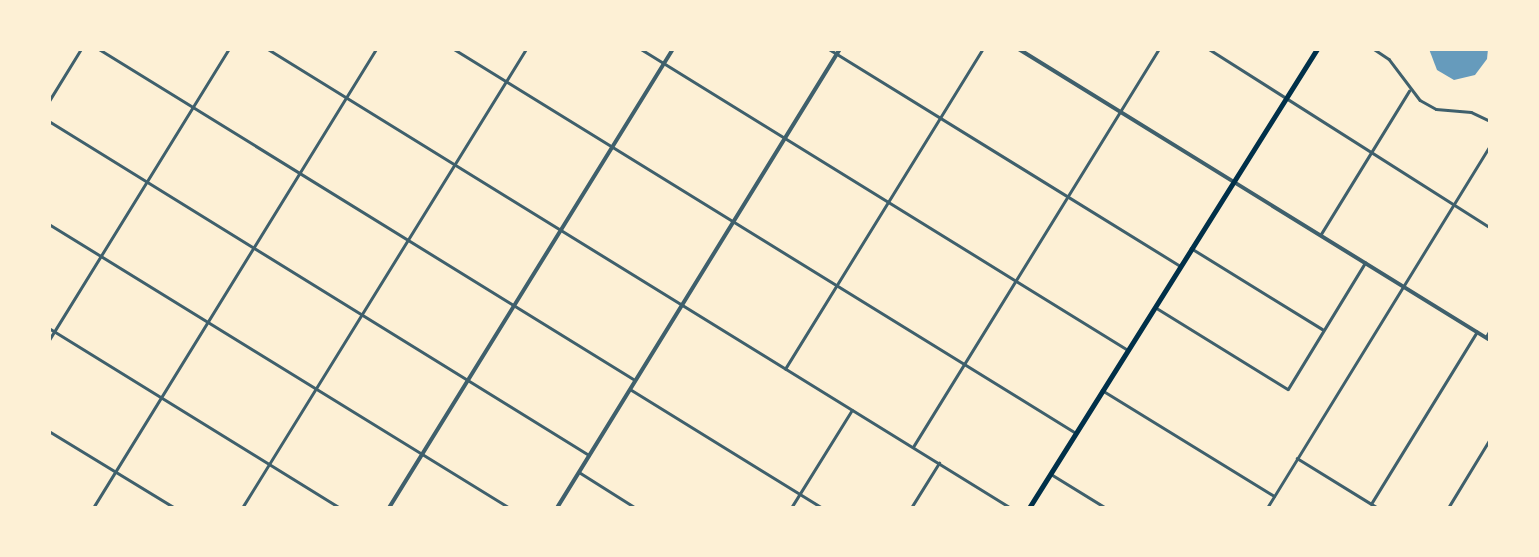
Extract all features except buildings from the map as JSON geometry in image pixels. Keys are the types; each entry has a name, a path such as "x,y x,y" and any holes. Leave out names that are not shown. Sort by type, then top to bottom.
{"main road":[{"path":"1029,508 1317,49"}],"street":[{"path":"49,101 81,49"},
{"path":"99,49 635,380"},
{"path":"49,340 229,49"},
{"path":"268,49 1011,508"},
{"path":"93,508 376,49"},
{"path":"454,49 1076,433"},
{"path":"242,508 526,49"},
{"path":"640,49 1128,350"},
{"path":"389,508 673,49"},
{"path":"829,49 838,51 1180,266"},
{"path":"785,369 983,49"},
{"path":"1019,49 1477,332 1488,338 1490,330"},
{"path":"913,447 1159,49"},
{"path":"1209,49 1490,227"},
{"path":"1374,49 1382,51 1396,67 1409,91 1436,109 1471,111 1490,121"},
{"path":"557,508 838,51"},
{"path":"1320,235 1409,91"},
{"path":"49,121 589,455"},
{"path":"1266,508 1490,146"},
{"path":"49,223 510,508"},
{"path":"1191,248 1324,330"},
{"path":"1155,307 1287,389 1365,263"},
{"path":"49,328 340,508"},
{"path":"1371,504 1477,332"},
{"path":"630,389 823,508"},
{"path":"1102,390 1274,496"},
{"path":"791,508 852,410"},
{"path":"49,430 174,508"},
{"path":"1448,508 1490,439"},
{"path":"1297,458 1378,508"},
{"path":"911,508 939,463"},
{"path":"579,472 636,508"},
{"path":"1051,474 1107,508"}],"water":[{"path":"1429,49 1488,49 1487,59 1475,75 1454,80 1437,70"}]}
